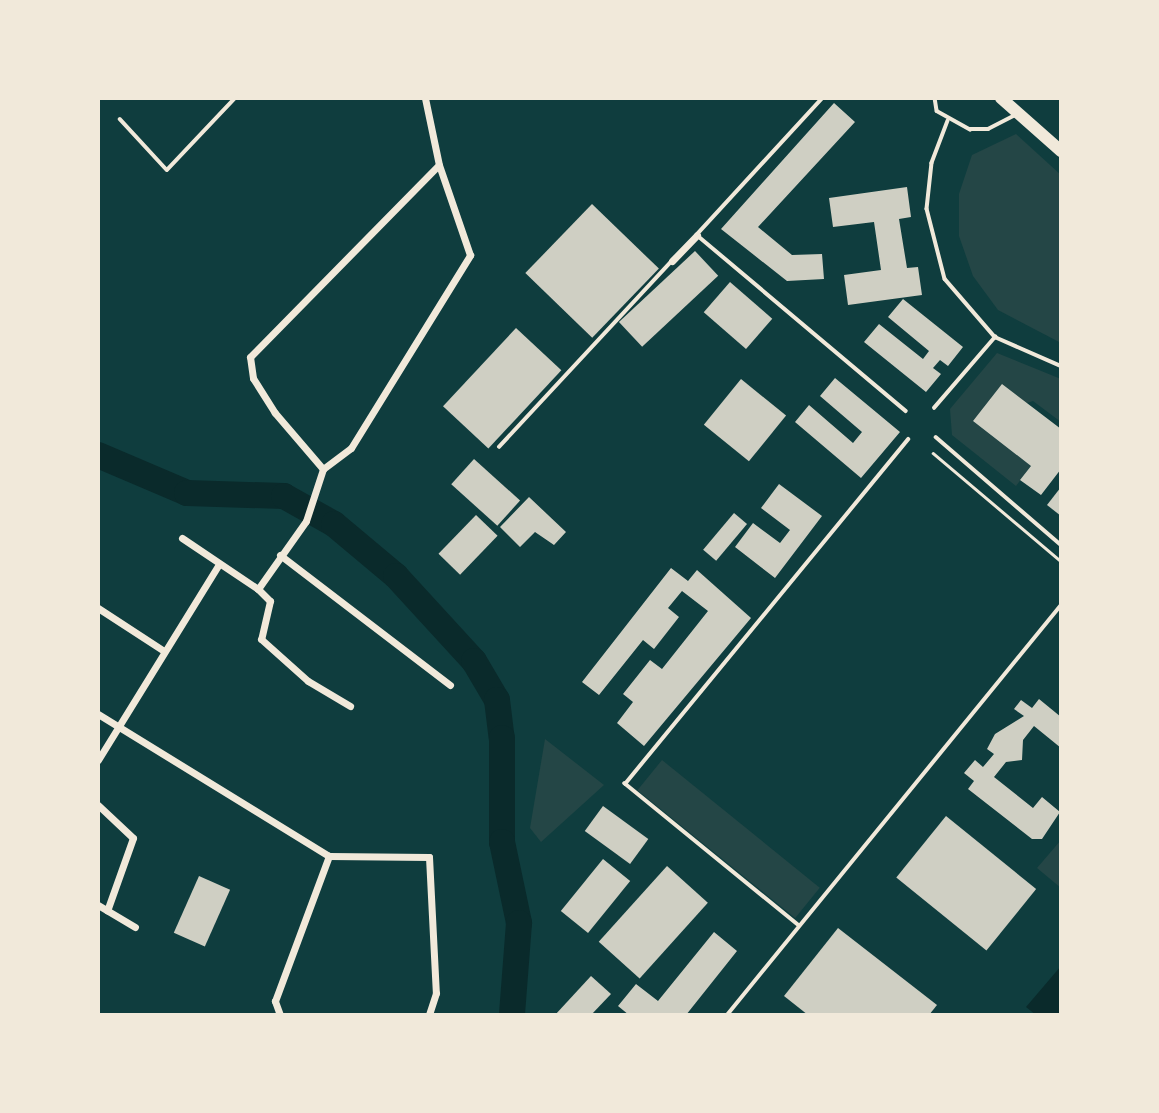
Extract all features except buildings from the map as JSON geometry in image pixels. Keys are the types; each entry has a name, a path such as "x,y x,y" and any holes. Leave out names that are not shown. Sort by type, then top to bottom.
{"main road":[{"path":"1000,98 1061,151"}],"street":[{"path":"258,589 306,521 323,469 351,448 470,255 439,165 425,98"},
{"path":"323,469 275,413 253,378 250,357 439,165"},
{"path":"673,261 697,235"},
{"path":"182,538 218,566 258,589 270,601 261,639 308,681 350,706"},
{"path":"280,555 450,685"},
{"path":"98,761 117,726 218,566"},
{"path":"98,608 164,651"},
{"path":"98,714 329,856 429,857 434,864 436,993 429,1015"},
{"path":"98,805 133,838 107,911"},
{"path":"280,1015 275,1001 329,856"},
{"path":"98,905 135,928"}],"lane":[{"path":"120,119 167,170 235,98"},
{"path":"823,98 697,235 906,411"},
{"path":"935,98 948,121 930,174 930,233 956,296 995,337 1061,366"},
{"path":"948,121 988,129 1018,113"},
{"path":"499,447 673,261"},
{"path":"934,408 995,337"},
{"path":"936,437 1061,545"},
{"path":"799,926 625,784 908,439"},
{"path":"727,1015 1061,605"}],"path":[{"path":"933,453 1061,561"}],"shaded area":[{"path":"1016,134 1061,175 1061,343 998,310 973,276 959,236 959,194 972,155"},
{"path":"997,353 1061,379 1061,422 1033,401 973,421 1031,466 1016,486 952,435 950,409"},
{"path":"545,739 604,785 541,842 530,828"},
{"path":"662,760 820,888 795,918 637,790"},
{"path":"1061,840 1061,888 1037,868"},
{"path":"1061,966 1061,1015 1036,1015 1026,1007"}],"waterway":[{"path":"98,455 187,493 284,496 334,524 396,576 474,661 497,700 502,738 502,842 519,923 512,1015"}]}
